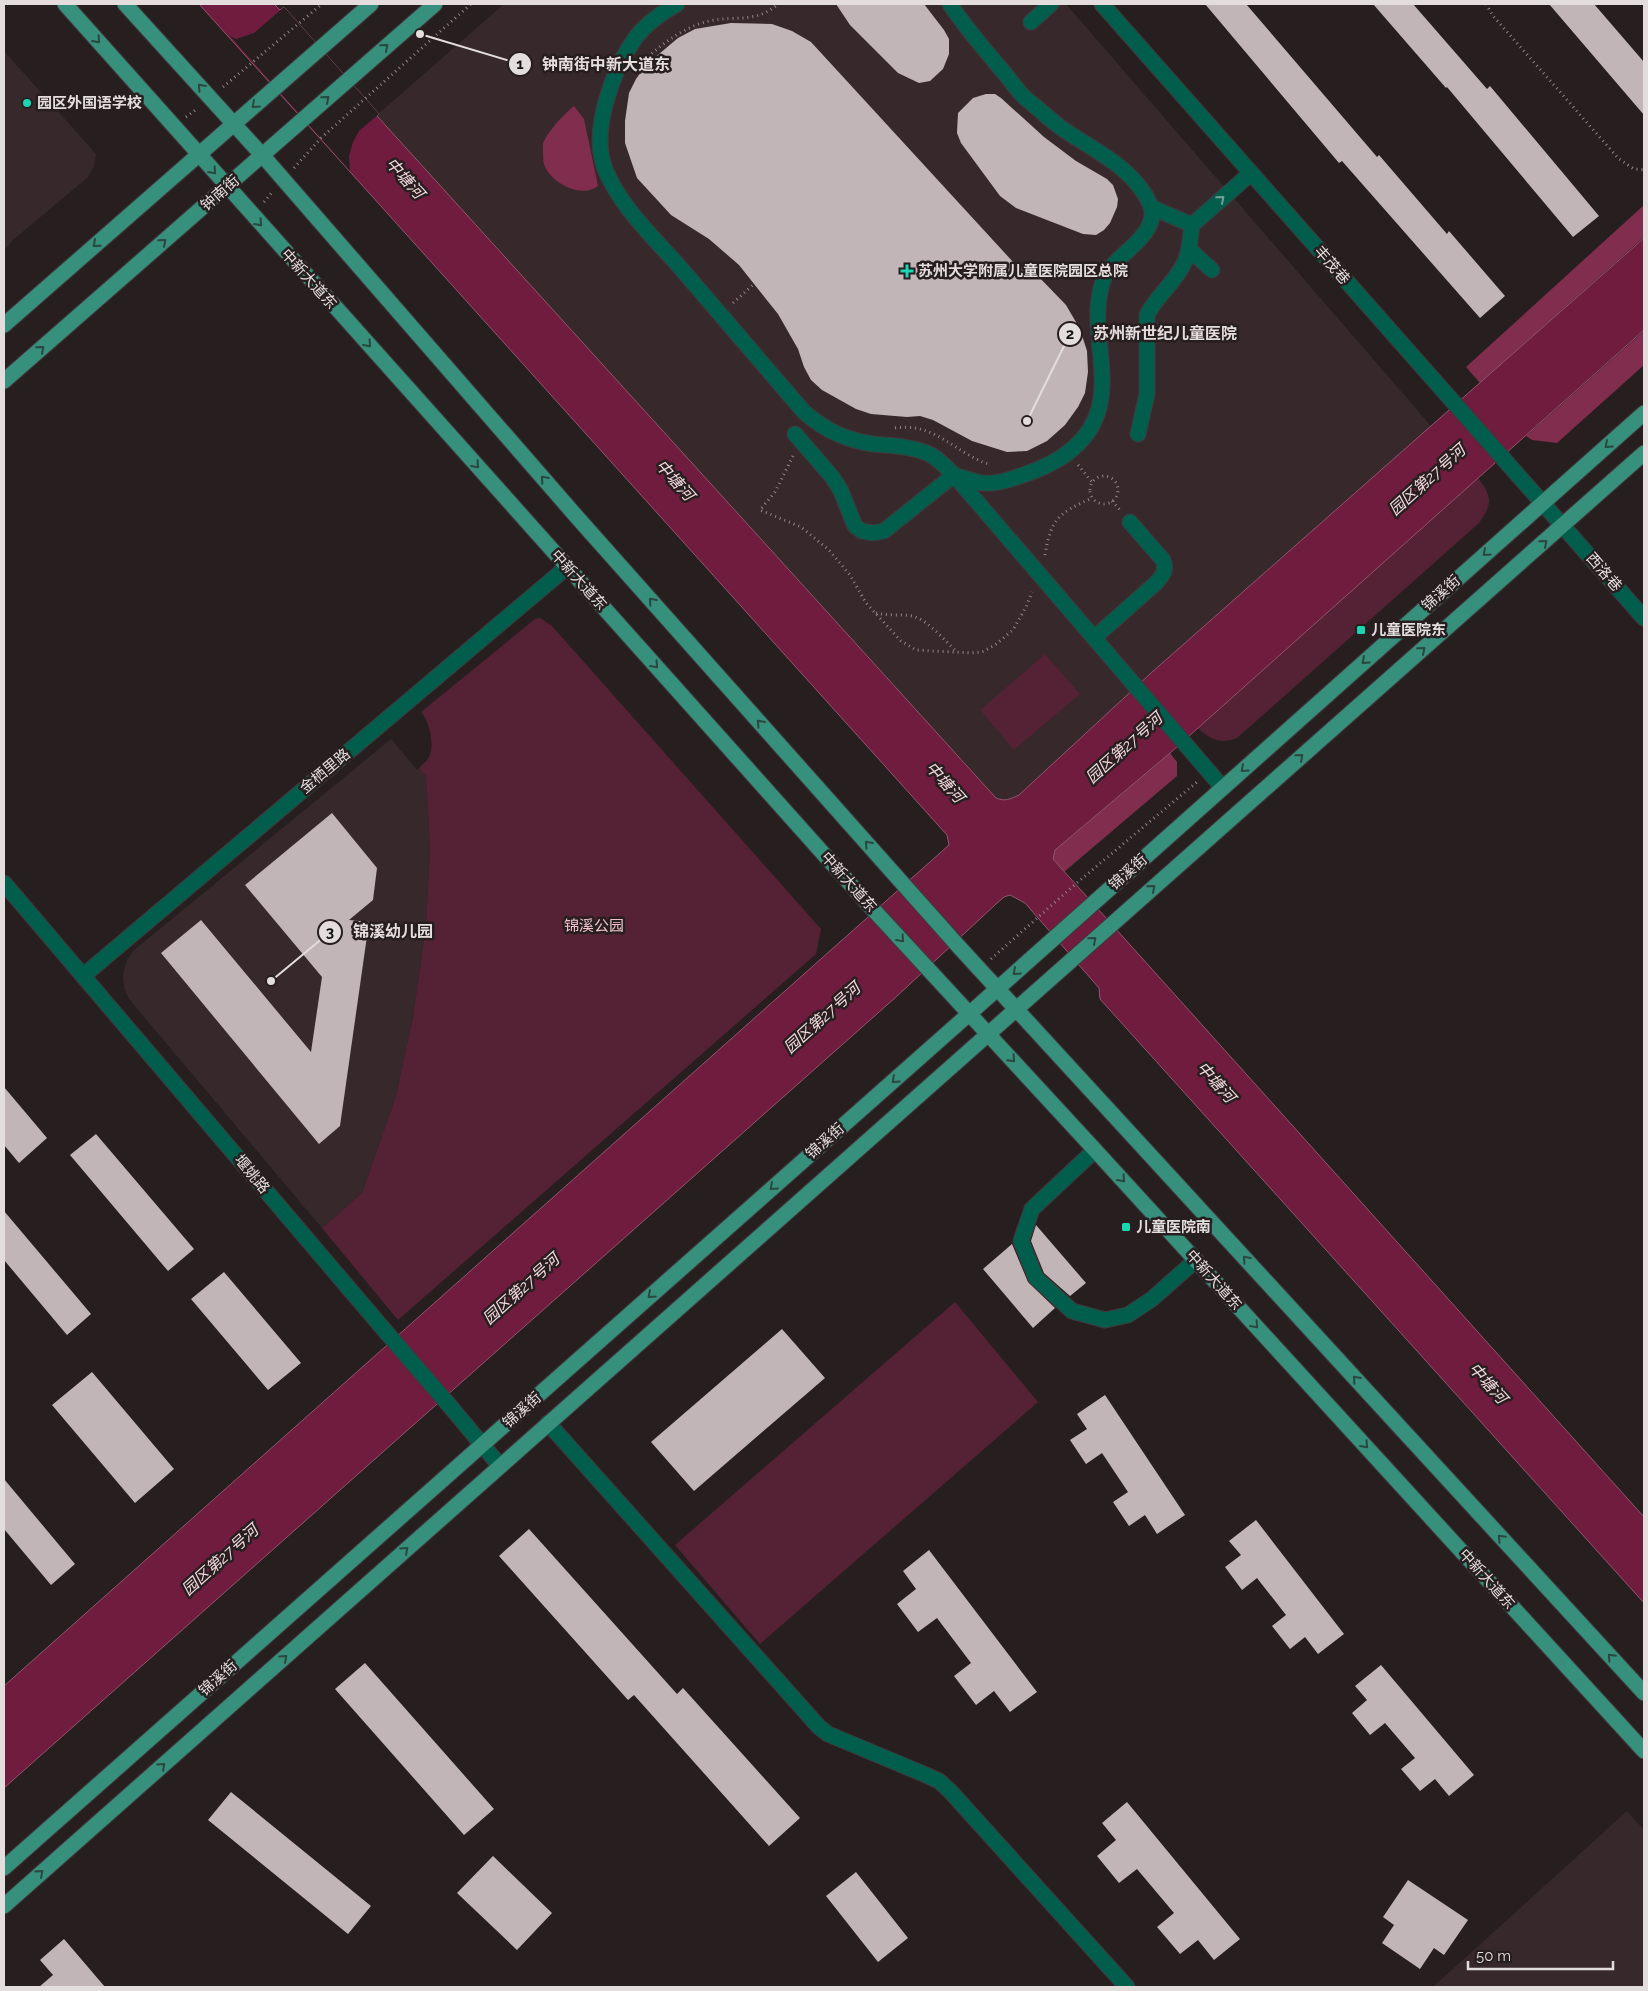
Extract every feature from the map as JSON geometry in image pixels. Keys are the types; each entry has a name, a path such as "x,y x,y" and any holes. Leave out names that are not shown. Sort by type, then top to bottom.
{"main road":[{"name":"中新大道东","path":"65,4 870,906 1196,1260 1644,1752"},
{"path":"125,4 263,156 576,516 960,948 1644,1693"},
{"path":"4,325 371,4"},
{"name":"钟南街","path":"4,381 435,4"},
{"name":"锦溪街","path":"4,1868 969,1014 1644,412"},
{"name":"锦溪街","path":"4,1906 1644,453"}],"street":[{"path":"950,4 964,26 1023,95 1060,127 1101,153 1129,174 1143,190 1151,207 1150,224 1142,238 1113,264 1104,276 1100,288 1097,320 1102,382 1099,408 1083,438 1058,461 1041,469 1010,479 984,483 954,475"},
{"path":"1031,22 1050,4"},
{"name":"丰茂巷","path":"1102,4 1563,526"},
{"path":"667,6 637,36 617,70 605,104 601,124 601,146 605,168 628,208 804,412 823,428 848,438 872,444 907,446 928,454 954,475 1223,788"},
{"path":"1138,434 1147,394 1147,315 1153,304 1182,267 1189,249 1192,224 1251,173"},
{"path":"1151,207 1192,224"},
{"path":"1189,249 1212,270"},
{"path":"795,434 837,484 855,526 862,531 873,533 884,531 954,475"},
{"path":"1094,638 1156,583 1164,573 1166,566 1163,560 1130,522"},
{"name":"西洛巷","path":"1563,526 1644,618"},
{"name":"金栖里路","path":"84,976 567,567"},
{"name":"堰姚路","path":"4,883 500,1466"},
{"path":"1095,1150 1032,1209 1021,1241 1036,1278 1072,1311 1105,1320 1128,1315 1152,1299 1196,1260"},
{"path":"548,1423 814,1722 828,1734 939,1781 1127,1987"}],"path":[{"path":"254,63 322,4"},
{"path":"321,138 471,4"},
{"path":"637,69 658,48 693,26 710,21 746,19 759,16 778,4"},
{"path":"1486,4 1493,16 1619,159 1634,169 1644,170"},
{"path":"720,314 755,283"},
{"path":"889,428 918,427 932,432 961,452 981,462 998,467"},
{"path":"794,453 776,492 760,510 801,527 829,550 850,575 866,603 901,641 916,650 982,652 995,645 1013,630 1026,607 1040,575 1051,528 1056,521 1072,508 1092,498"},
{"path":"1104,476 1116,483 1117,493 1112,501 1107,504 1100,504 1092,498 1090,488 1092,482 1097,478 1104,476"},
{"path":"876,613 912,616 921,620 956,652"},
{"path":"980,969 1079,881"}],"shaded area":[{"name":"苏州大学附属儿童医院园区总院","path":"504,4 1066,4 1431,426 1151,673 1019,795 1005,801 996,798 376,116"},
{"name":"园区外国语学校","path":"4,51 96,154 94,167 87,178 13,240 4,251"},
{"path":"574,106 584,119 598,186 591,190 575,190 567,187 547,171 544,164 544,141 556,124"},
{"path":"1644,205 1644,237 1480,383 1466,367"},
{"path":"1644,331 1644,365 1557,443 1532,440 1526,436"},
{"path":"391,739 417,770 419,768 426,776 430,850 426,926 413,1017 396,1096 362,1193 322,1228 129,999 124,988 123,975 126,962 133,951"},
{"path":"1170,753 1177,762 1177,776 1064,872 1053,859 1055,850"},
{"path":"1627,1811 1644,1830 1644,1987 1433,1987"}],"green space":[{"path":"1478,478 1486,490 1489,500 1487,510 1479,523 1237,738 1226,741 1216,740 1198,728"},
{"name":"锦溪公园","path":"540,618 552,626 821,929 816,954 398,1320 322,1228 362,1193 396,1096 413,1017 426,926 430,850 426,776 419,768 427,761 431,751 431,742 428,725 421,712 535,619"},
{"path":"1045,654 1080,694 1014,750 980,710"},
{"path":"955,1302 1038,1402 760,1644 675,1545"}],"water":[{"path":"199,4 274,4 280,10 284,7 379,114 377,116 996,798 1002,800 1019,795 1151,673 1644,238 1644,330 1170,753 1055,850 1053,859 1644,1517 1644,1603 1100,999 1099,988 1025,903 1010,895 1004,897 996,904 896,997 4,1788 4,1686 949,845 947,835"}],"pier":[{"path":"284,7 379,114 359,131 353,142 349,156 350,171 230,36 236,39 254,33"}],"building":[{"path":"836,4 924,4 949,39 949,54 943,69 930,81 919,83 898,73 850,25"},
{"path":"1205,4 1246,4 1377,157 1379,155 1447,234 1449,231 1505,296 1480,318 1342,161 1339,163"},
{"path":"1373,4 1413,4 1487,89 1490,86 1599,216 1573,237 1447,87"},
{"path":"1549,4 1594,4 1644,62 1644,115"},
{"path":"731,23 772,24 792,31 811,42 1014,263 1037,275 1066,305 1080,329 1087,351 1088,372 1085,393 1078,407 1065,425 1047,441 1027,451 1007,452 972,441 933,420 920,416 907,417 871,414 856,409 822,390 811,380 798,349 778,314 739,265 709,239 671,215 637,178 625,143 625,121 629,93 636,79 646,65 678,38 695,29"},
{"path":"986,94 995,94 1001,98 1044,137 1113,185 1118,199 1117,207 1110,223 1104,230 1096,235 1083,234 1016,208 1000,196 961,143 957,133 958,113 973,98"},
{"path":"332,813 377,868 373,900 349,920 369,922 340,1126 319,1144 161,953 201,920 311,1052 322,977 245,885"},
{"path":"4,1087 47,1138 19,1163 4,1145"},
{"path":"96,1134 194,1249 168,1271 70,1155"},
{"path":"4,1211 91,1314 67,1335 4,1260"},
{"path":"1036,1225 1086,1283 1070,1296 1044,1273 1031,1241"},
{"path":"1012,1244 1028,1282 1055,1308 1033,1328 983,1269"},
{"path":"224,1272 301,1363 268,1390 191,1299"},
{"path":"782,1329 825,1378 694,1491 651,1442"},
{"path":"92,1372 174,1469 135,1503 52,1405"},
{"path":"1105,1395 1185,1515 1157,1534 1145,1515 1129,1526 1113,1502 1128,1492 1102,1453 1086,1464 1070,1440 1087,1429 1077,1414"},
{"path":"4,1479 75,1564 51,1585 4,1529"},
{"path":"1256,1520 1344,1634 1318,1654 1305,1637 1290,1649 1272,1626 1286,1615 1257,1578 1242,1590 1225,1567 1241,1555 1229,1541"},
{"path":"529,1529 677,1694 683,1688 800,1818 769,1846 634,1695 628,1700 499,1556"},
{"path":"929,1550 1037,1692 1010,1712 994,1691 976,1705 954,1676 971,1663 937,1618 918,1632 897,1604 916,1589 903,1571"},
{"path":"365,1663 494,1809 464,1835 335,1689"},
{"path":"1381,1665 1474,1775 1449,1796 1435,1779 1420,1791 1401,1769 1415,1758 1385,1723 1370,1735 1352,1713 1367,1700 1355,1686"},
{"path":"231,1792 371,1906 348,1934 208,1820"},
{"path":"1127,1802 1240,1939 1214,1960 1198,1940 1180,1954 1157,1927 1174,1913 1137,1869 1119,1883 1097,1856 1116,1840 1102,1823"},
{"path":"493,1856 552,1913 517,1950 457,1893"},
{"path":"856,1872 908,1938 878,1962 826,1896"},
{"path":"1408,1880 1468,1920 1444,1955 1434,1948 1420,1969 1382,1943 1394,1925 1383,1917"},
{"path":"64,1939 105,1987 39,1987 53,1975 40,1960"}],"place":[{"name":"钟南街中新大道东","path":"420,34"},
{"name":"园区外国语学校","path":"27,103"},
{"name":"苏州大学附属儿童医院园区总院","path":"907,271"},
{"name":"苏州新世纪儿童医院","path":"1027,421"},
{"name":"儿童医院东","path":"1361,630"},
{"name":"锦溪幼儿园","path":"271,981"},
{"name":"儿童医院南","path":"1126,1227"}],"water label":[{"name":"中塘河","path":"405,178"},
{"name":"中塘河","path":"675,480"},
{"name":"园区第27号河","path":"1427,480"},
{"name":"园区第27号河","path":"1124,748"},
{"name":"中塘河","path":"945,782"},
{"name":"园区第27号河","path":"822,1018"},
{"name":"中塘河","path":"1216,1082"},
{"name":"园区第27号河","path":"521,1289"},
{"name":"中塘河","path":"1488,1383"},
{"name":"园区第27号河","path":"220,1560"}]}
